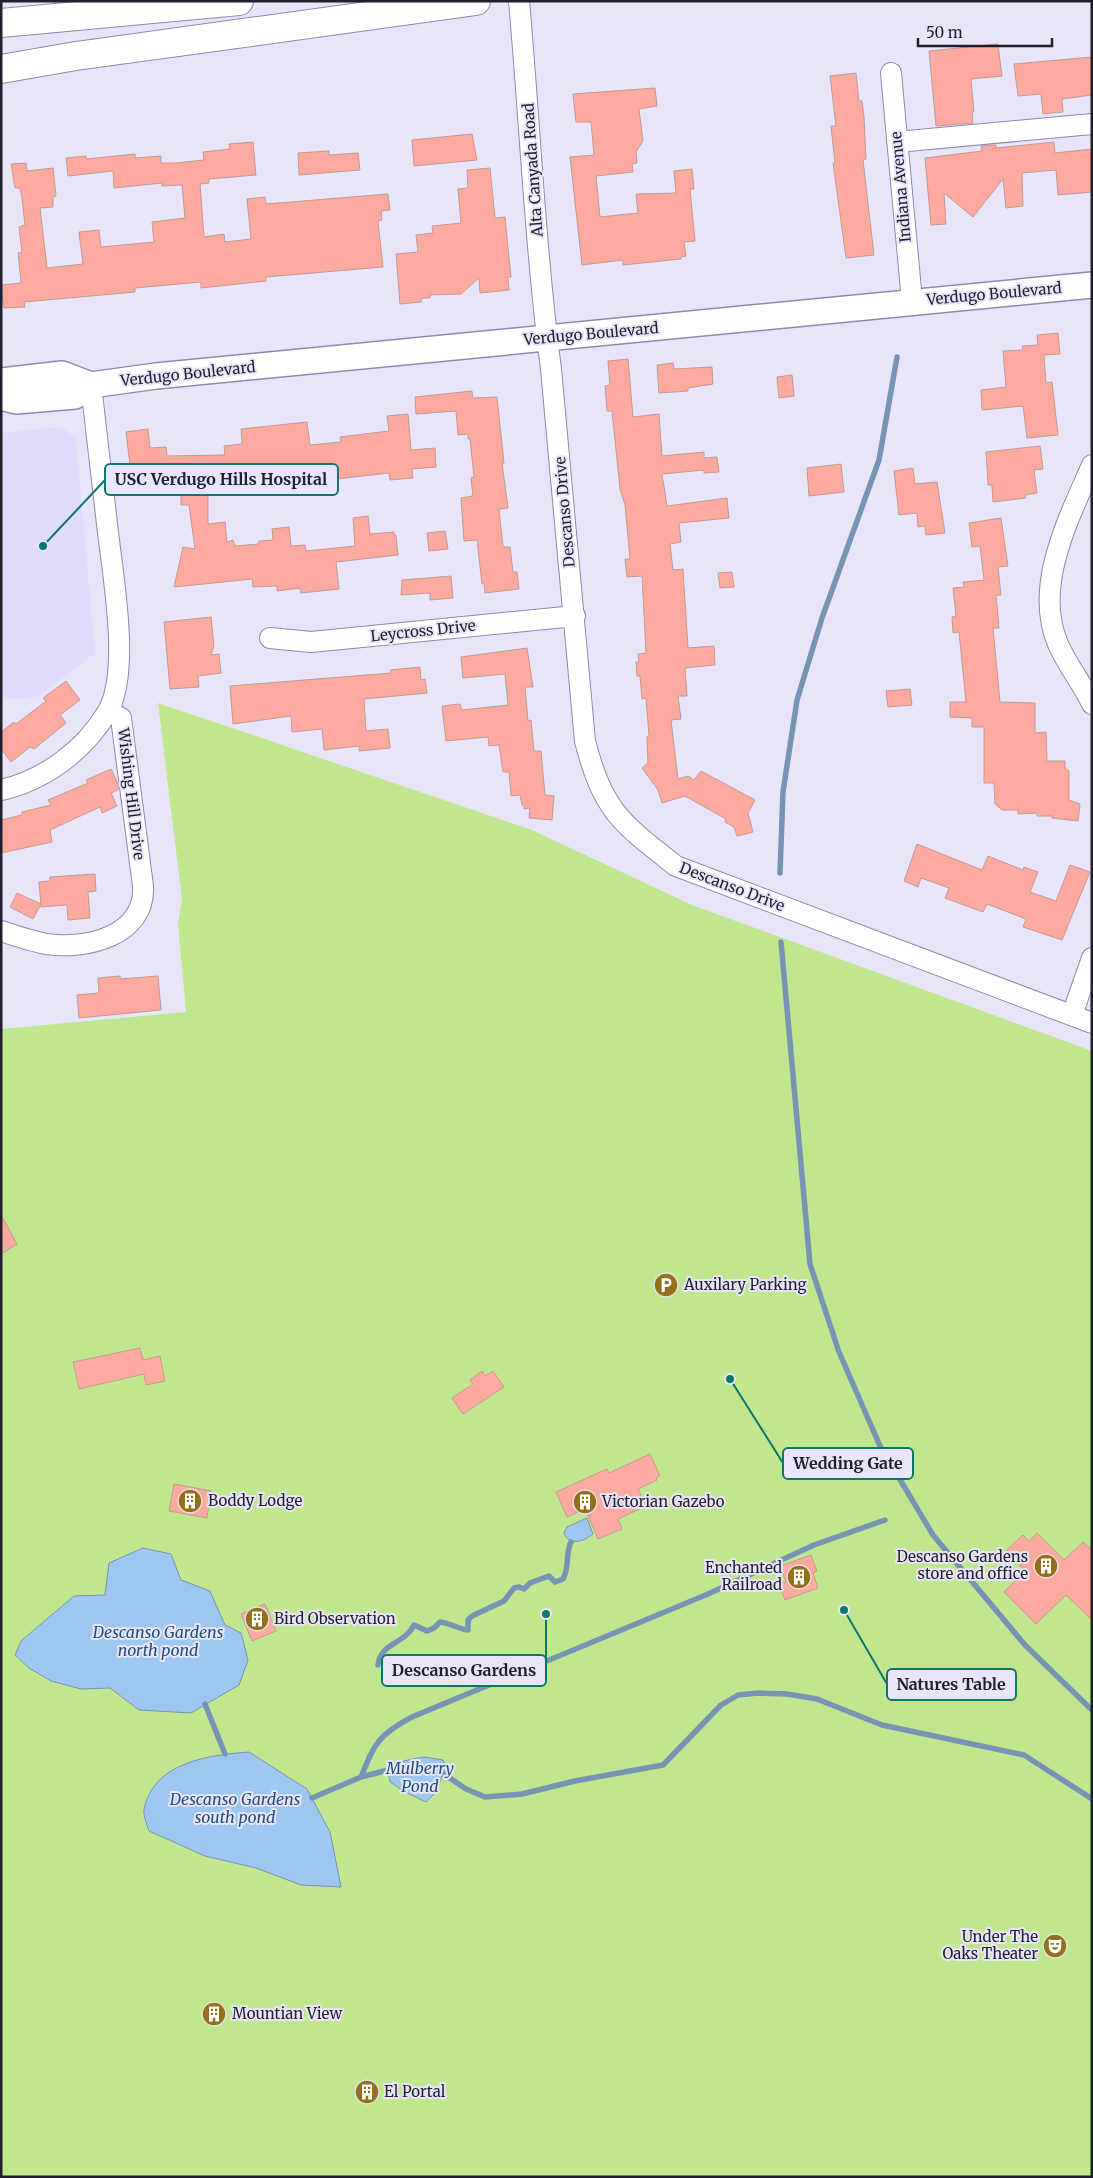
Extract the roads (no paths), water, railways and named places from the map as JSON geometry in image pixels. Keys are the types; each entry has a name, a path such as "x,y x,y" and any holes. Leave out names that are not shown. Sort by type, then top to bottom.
{"highway":[{"path":"1,23 239,1"},
{"path":"1,69 76,56 476,1"}],"main road":[{"name":"Verdugo Boulevard","path":"1,397 16,401 75,396 91,385 156,376 1092,284"},
{"name":"Verdugo Boulevard","path":"1,380 62,374 91,385"}],"street":[{"name":"Alta Canyada Road","path":"519,1 547,338"},
{"name":"Indiana Avenue","path":"891,73 912,302"},
{"path":"897,142 1092,124"},
{"name":"Descanso Drive","path":"547,338 575,616 585,741 594,776 606,801 623,823 676,866 1092,1023"},
{"name":"Wishing Hill Drive","path":"1,931 47,944 80,943 112,936 131,924 140,910 143,886 121,718 108,711 118,674 118,620 91,385"},
{"path":"1092,466 1067,521 1052,573 1050,603 1052,624 1058,644 1092,704"},
{"name":"Leycross Drive","path":"270,638 311,642 575,616"},
{"path":"1,790 33,779 60,764 83,743 108,711"},
{"path":"1072,1015 1092,958"}],"water":[{"path":"587,1518 593,1534 586,1539 577,1541 566,1537 564,1533 567,1527"},
{"name":"Descanso Gardens north pond","path":"143,1548 171,1554 181,1580 210,1591 225,1625 241,1633 248,1660 239,1685 191,1713 139,1710 110,1688 81,1689 51,1681 29,1668 15,1655 21,1641 74,1596 105,1595 109,1563"},
{"name":"Descanso Gardens south pond","path":"249,1752 307,1789 330,1832 341,1887 301,1885 256,1868 205,1856 149,1831 144,1809 150,1793 159,1780 186,1764 202,1759 218,1755"},
{"name":"Mulberry Pond","path":"424,1757 443,1760 447,1767 434,1794 426,1802 390,1782 388,1770 400,1762"}],"waterway":[{"path":"780,873 783,792 797,700 822,618 879,460 897,357"},
{"path":"781,942 810,1264 839,1352 880,1446 933,1535 1025,1645 1092,1710"},
{"path":"361,1777 379,1741 392,1729 412,1717 708,1594 814,1545 885,1520"},
{"path":"378,1665 383,1652 410,1632 414,1625 427,1631 434,1628 440,1622 468,1630 468,1620 472,1616 504,1601 514,1588 524,1589 530,1583 549,1576 555,1582 563,1579 571,1542"},
{"path":"444,1774 466,1789 485,1797 522,1794 575,1781 663,1765 721,1705 738,1695 758,1693 787,1694 817,1699 882,1725 1024,1755 1092,1799"},
{"path":"205,1704 225,1754"},
{"path":"312,1798 361,1777 388,1770"}],"place":[{"name":"USC Verdugo Hills Hospital","path":"43,546"},
{"name":"Auxilary Parking","path":"666,1285"},
{"name":"Wedding Gate","path":"730,1379"},
{"name":"Boddy Lodge","path":"190,1501"},
{"name":"Victorian Gazebo","path":"585,1502"},
{"name":"Descanso Gardens store and office","path":"1046,1566"},
{"name":"Enchanted Railroad","path":"799,1577"},
{"name":"Natures Table","path":"844,1610"},
{"name":"Descanso Gardens","path":"546,1614"},
{"name":"Bird Observation","path":"257,1619"},
{"name":"Under The Oaks Theater","path":"1055,1946"},
{"name":"Mountian View","path":"214,2014"},
{"name":"El Portal","path":"367,2092"}]}
